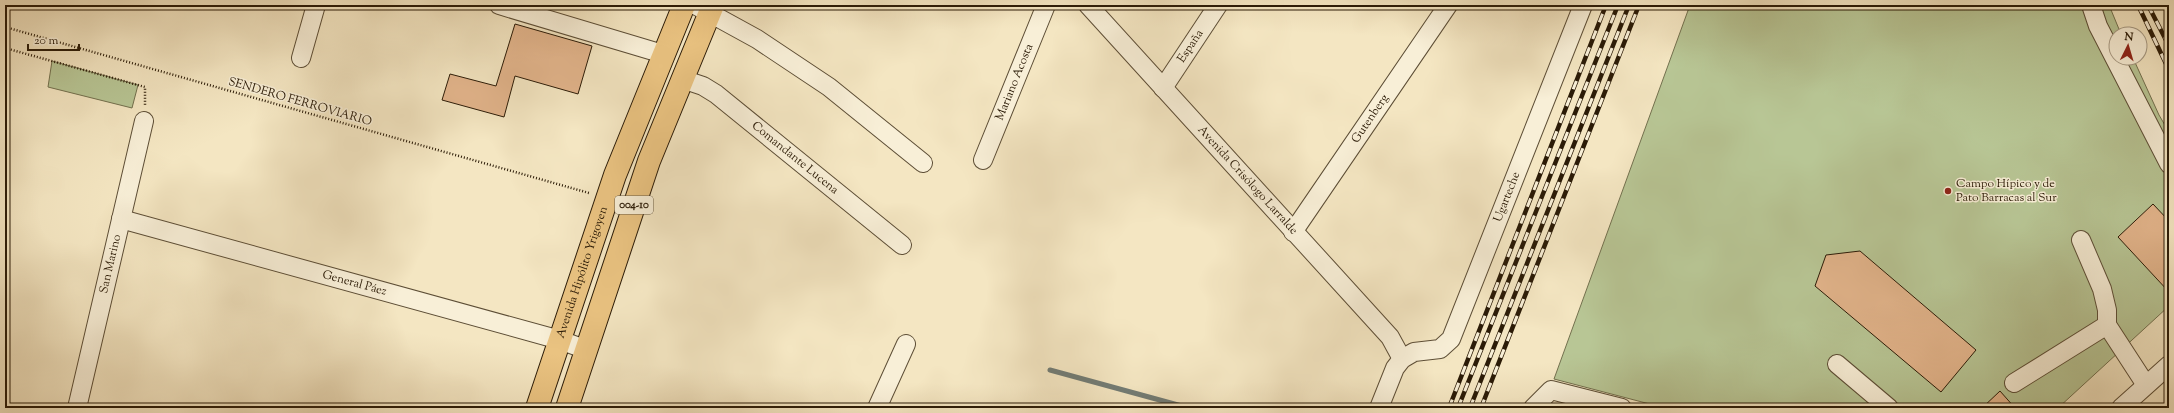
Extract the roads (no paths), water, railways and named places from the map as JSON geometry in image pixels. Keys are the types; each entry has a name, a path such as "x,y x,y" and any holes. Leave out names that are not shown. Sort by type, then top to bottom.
{"main road":[{"name":"Avenida Hipólito Yrigoyen","path":"537,408 615,174 684,5"},
{"name":"004-10","path":"567,408 649,161 682,79 706,8"}],"street":[{"path":"301,58 316,5"},
{"path":"499,5 663,54"},
{"name":"Mariano Acosta","path":"983,160 1046,5"},
{"name":"Avenida Crisólogo Larralde","path":"1088,5 1390,337 1402,359"},
{"name":"España","path":"1163,88 1218,5"},
{"name":"Gutenberg","path":"1293,232 1448,5"},
{"name":"Ugarteche","path":"1402,359 1414,352 1440,349 1451,339 1583,5"},
{"path":"2091,5 2098,26 2169,164"},
{"path":"706,8 757,39 829,87 923,163"},
{"name":"Comandante Lucena","path":"682,79 702,86 716,94 902,245"},
{"name":"San Marino","path":"77,408 144,121"},
{"name":"General Páez","path":"121,219 560,340 587,350"},
{"path":"2081,240 2102,289 2108,310 2107,325 2146,385"},
{"path":"2014,383 2107,325"},
{"path":"877,408 906,344"},
{"path":"1379,408 1395,368 1402,359"},
{"path":"1837,364 1889,408"},
{"path":"2121,408 2169,365"},
{"path":"1533,408 1551,390 1622,408"}],"waterway":[{"path":"1050,370 1189,408"}],"railway":[{"path":"1449,408 1606,5"},
{"path":"1458,408 1618,5"},
{"path":"1470,408 1629,5"},
{"path":"1481,408 1639,5"},
{"path":"2138,5 2169,70"},
{"path":"2148,5 2169,46"}],"place":[{"name":"Campo Hípico y de Pato Barracas al Sur","path":"1948,191"}]}
